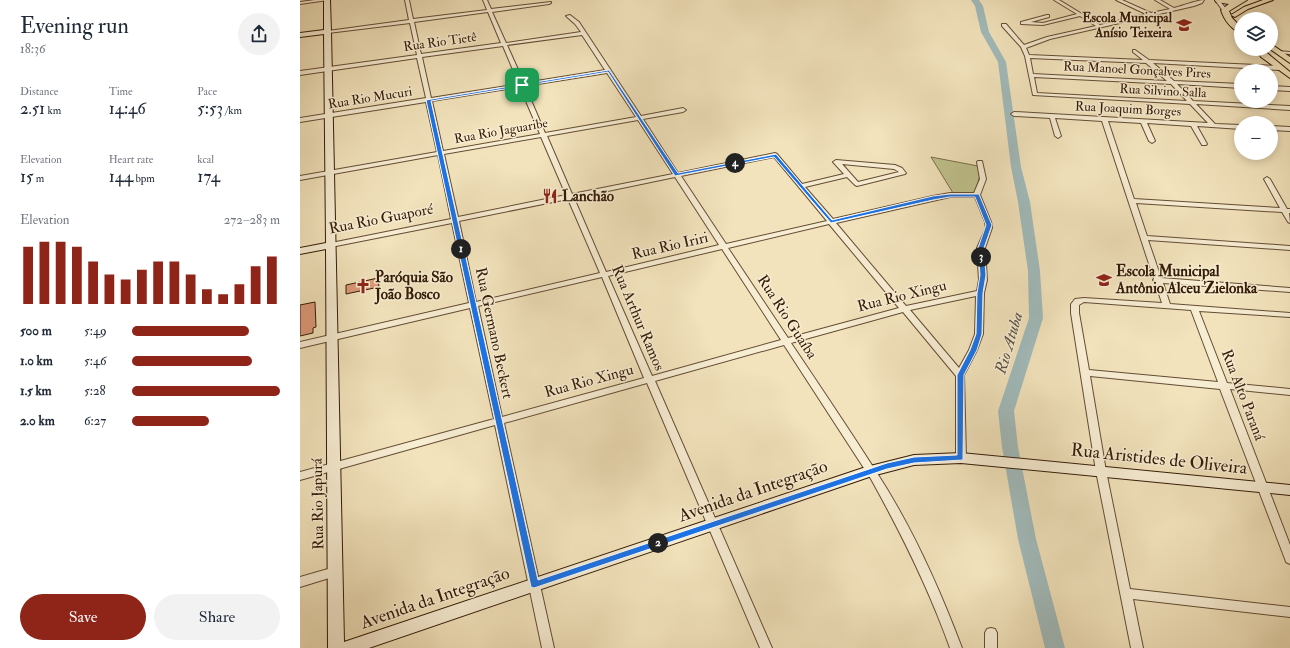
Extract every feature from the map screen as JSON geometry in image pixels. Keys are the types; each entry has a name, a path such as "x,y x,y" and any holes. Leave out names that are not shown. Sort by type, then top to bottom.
{"main road":[{"path":"1218,0 1231,2 1243,0"},
{"path":"1243,0 1246,4 1256,4"},
{"path":"1234,25 1226,17 1225,10 1233,4 1243,0"},
{"path":"1238,12 1256,4 1270,0"},
{"path":"1278,52 1290,61"},
{"path":"1265,56 1290,76"},
{"path":"1272,61 1277,59 1290,61"}],"street":[{"path":"300,3 327,0"},
{"name":"Rua Rio Japurá","path":"327,0 336,648"},
{"name":"Rua Germano Beckert","path":"406,0 548,648"},
{"name":"Rua Arthur Ramos","path":"485,0 766,648"},
{"path":"1056,0 1099,26"},
{"path":"1118,0 1152,15"},
{"path":"1157,0 1173,9"},
{"path":"1023,47 1039,40 1197,4 1202,0"},
{"path":"1218,0 1225,10"},
{"path":"300,35 549,3"},
{"path":"1057,20 1045,14 1023,23 1043,24 1079,15"},
{"name":"Rua Rio Guaíba","path":"568,16 577,22 871,471 911,542 936,595 956,648"},
{"path":"1004,25 1023,47 1032,75"},
{"name":"Rua Rio Tietê","path":"300,73 584,33"},
{"path":"1135,51 1172,82 1213,125"},
{"path":"1278,52 1290,53"},
{"path":"1027,56 1280,68"},
{"name":"Rua Rio Mucuri","path":"300,120 609,71"},
{"name":"Rua Manoel Gonçalves Pires","path":"1032,75 1234,86"},
{"name":"Rua Silvino Salla","path":"1032,75 1035,94 1290,108"},
{"path":"1278,88 1290,89"},
{"name":"Rua Rio Jaguaribe","path":"300,178 683,110"},
{"name":"Rua Joaquim Borges","path":"1014,114 1234,126"},
{"path":"1052,116 1058,136"},
{"path":"1104,119 1167,306"},
{"path":"1143,121 1152,141"},
{"path":"1193,124 1204,144"},
{"path":"1278,128 1290,129"},
{"name":"Rua Rio Guaporé","path":"300,251 775,155 800,186"},
{"path":"836,162 889,166 903,171 900,174 857,184 848,175 836,162"},
{"path":"960,458 960,375 973,350 979,334 980,293 983,275 981,248 989,225 977,195 983,179 980,162"},
{"path":"848,175 800,186 960,375"},
{"path":"1267,179 1287,211 1290,221"},
{"name":"Rua Rio Iriri","path":"300,346 933,198 950,195 977,195"},
{"path":"1132,201 1287,211"},
{"path":"1144,238 1290,248"},
{"path":"1157,280 1290,290"},
{"name":"Rua Rio Xingu","path":"300,476 904,309 980,293"},
{"path":"1137,648 1124,593 1101,471 1075,313 1075,304 1078,301 1084,300 1290,316"},
{"name":"Rua Alto Paraná","path":"1194,308 1290,559"},
{"path":"1085,373 1290,392"},
{"name":"Avenida da Integração","path":"347,648 871,471 914,460 960,458 994,460"},
{"name":"Rua Aristides de Oliveira","path":"994,460 1290,490"},
{"path":"300,582 335,572"},
{"path":"1124,593 1290,612"},
{"path":"991,633 991,648"}],"green space":[{"path":"931,157 978,166 980,175 975,193 953,193"}],"building":[{"name":"Paróquia São João Bosco","path":"378,278 379,287 346,294 346,285"},
{"path":"315,302 316,327 313,328 313,333 300,336 300,305"}],"waterway":[{"name":"Rio Atuba","path":"975,0 979,6 985,32 1002,62 1016,167 1024,202 1034,271 1036,318 1006,411 1010,447 1027,539 1055,648"}],"place":[{"name":"Escola Municipal Anísio Teixeira","path":"1184,25"},
{"name":"Lanchão","path":"550,196"},
{"name":"Escola Municipal Antônio Alceu Zielonka","path":"1104,280"},
{"name":"Paróquia São João Bosco","path":"363,286"}],"route":[{"path":"609,71 677,175 775,155 831,222 933,198 950,195 977,195 989,228 981,248 983,280 980,293 979,334 973,350 960,375 960,458 929,458 901,462 887,466 534,585 428,100 522,85 609,71"}]}
